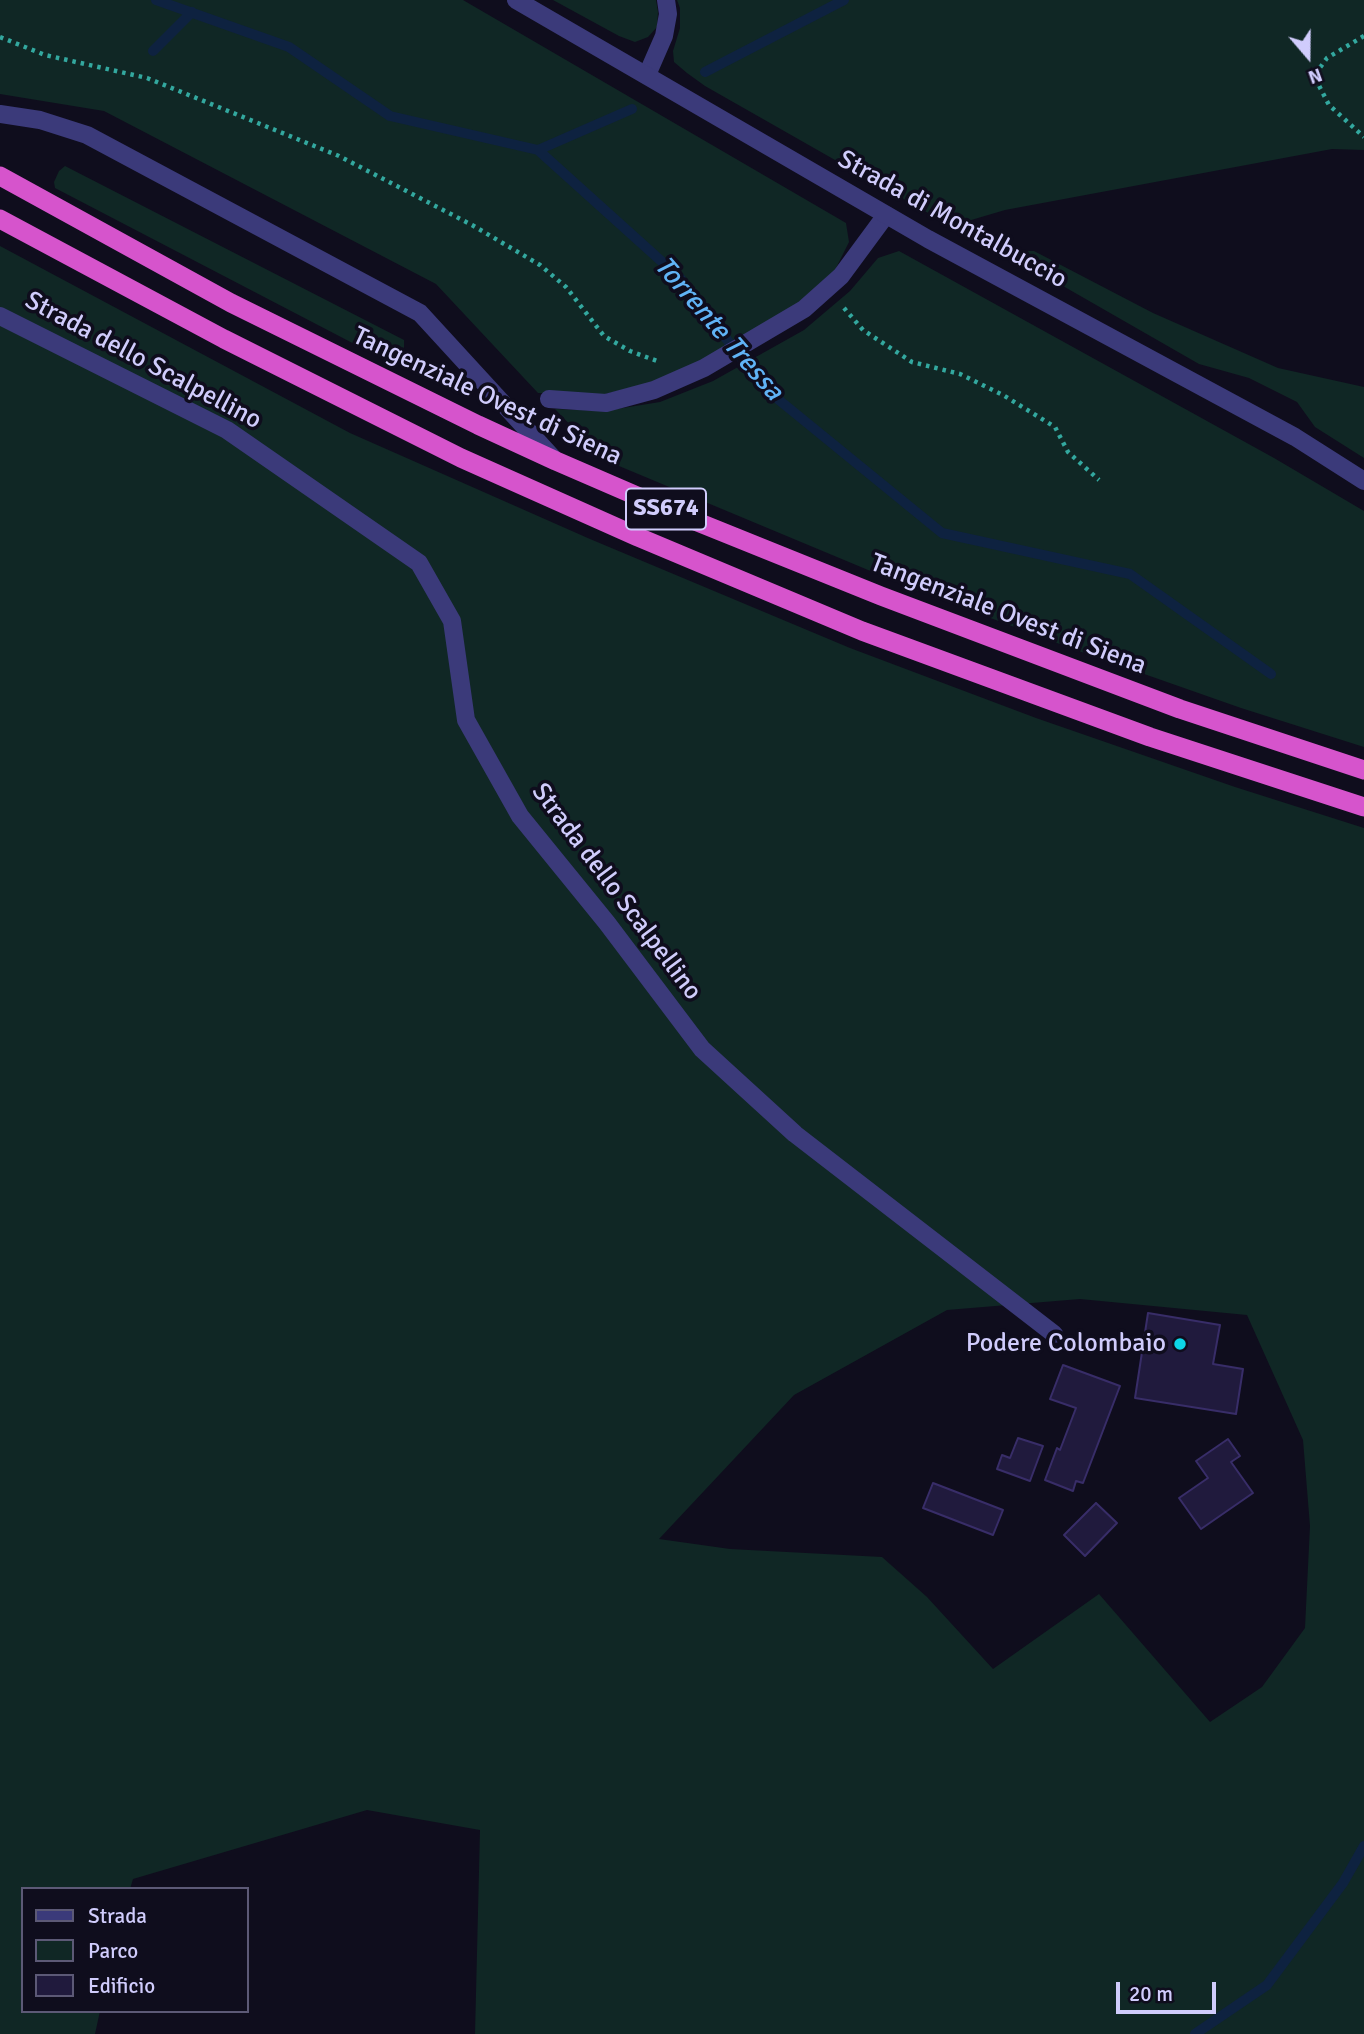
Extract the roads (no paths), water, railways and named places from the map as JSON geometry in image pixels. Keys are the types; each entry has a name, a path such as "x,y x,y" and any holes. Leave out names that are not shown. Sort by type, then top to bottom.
{"highway":[{"name":"Tangenziale Ovest di Siena","path":"0,176 231,303 556,461 690,519 881,596 1180,709 1364,770"},
{"name":"SS674","path":"0,219 224,339 461,458 638,537 862,631 1150,737 1364,807"}],"street":[{"name":"Strada di Montalbuccio","path":"516,0 886,215 1294,437 1364,481"},
{"path":"647,75 664,36 668,15 666,0"},
{"path":"0,114 40,120 86,135 420,313 556,461"},
{"path":"549,399 606,403 654,390 704,368 804,309 841,276 886,215"},
{"name":"Strada dello Scalpellino","path":"0,316 227,430 419,563 452,621 466,720 520,816 607,923 702,1049 795,1134 1054,1334"}],"waterway":[{"name":"Torrente Tressa","path":"156,0 289,47 390,116 538,150 680,278 763,387 942,533 1130,574 1271,674"},
{"path":"705,72 844,0"},
{"path":"153,51 192,12"},
{"path":"538,150 632,109"},
{"path":"1195,2034 1267,1985 1343,1883 1364,1846"}],"place":[{"name":"Podere Colombaio","path":"1180,1344"}]}
